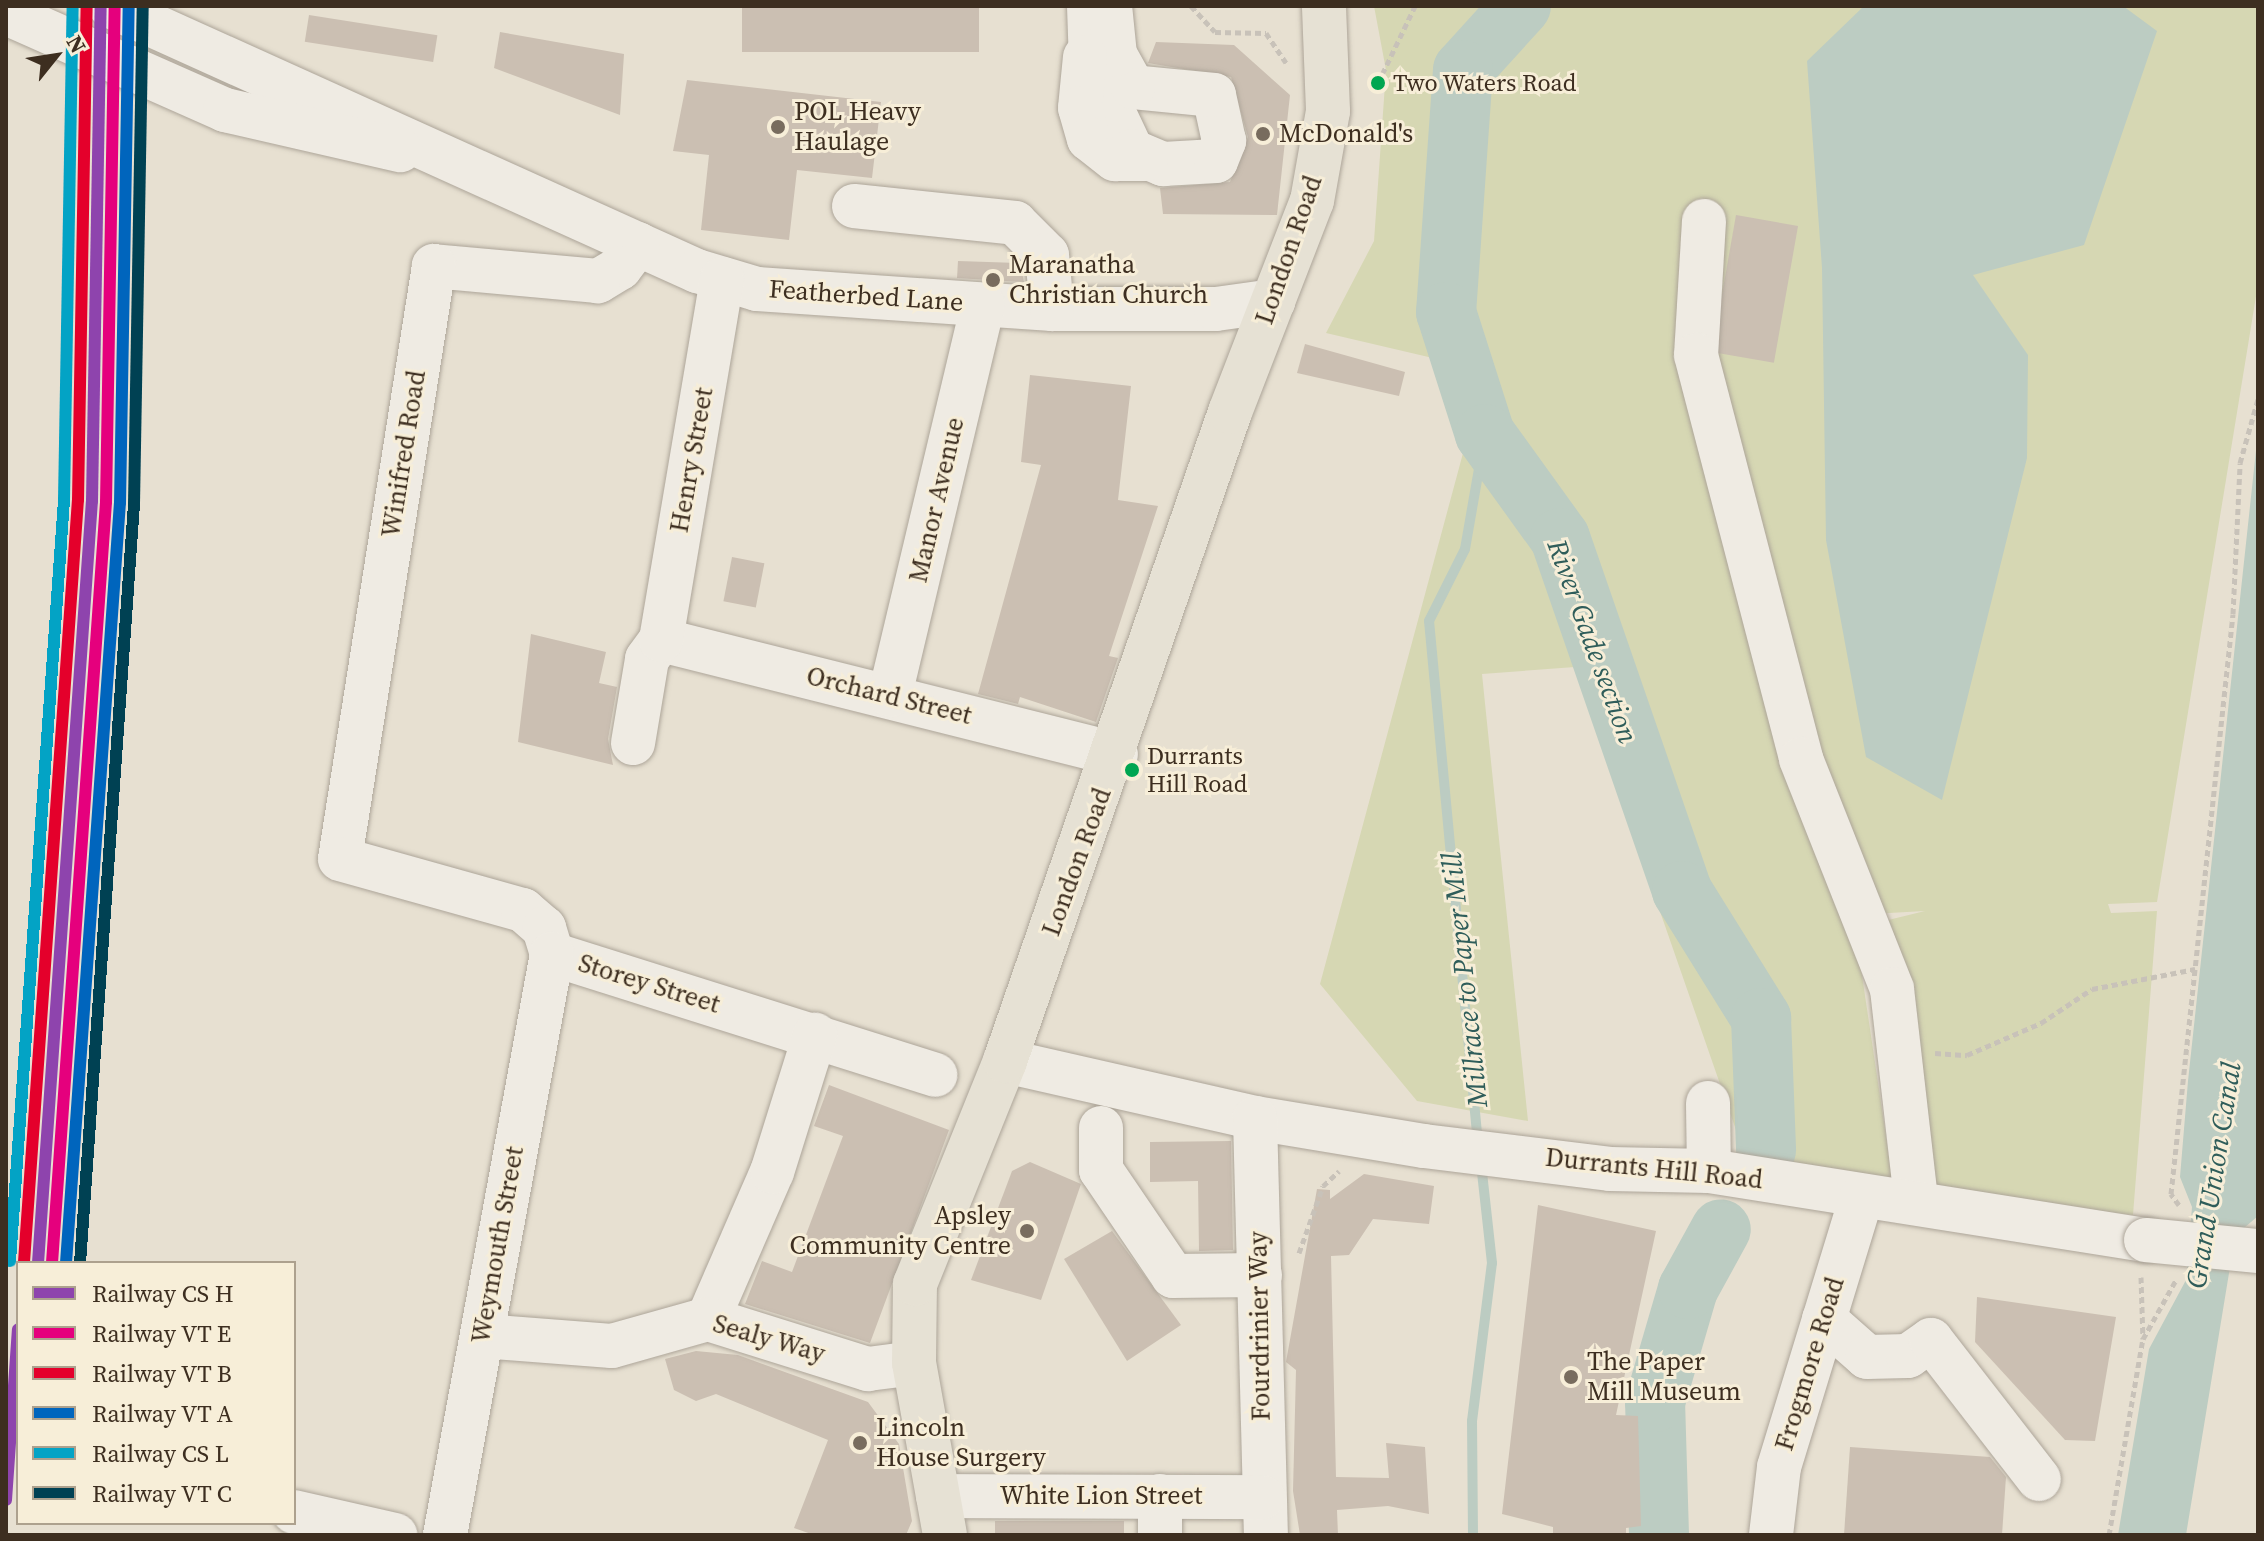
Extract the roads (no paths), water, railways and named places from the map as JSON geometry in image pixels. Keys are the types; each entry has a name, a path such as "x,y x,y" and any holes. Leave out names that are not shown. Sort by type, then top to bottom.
{"main road":[{"name":"London Road","path":"941,1515 914,1363 915,1284 1005,1061 1116,754 1273,301 1312,201 1328,111 1324,6"}],"street":[{"name":"Featherbed Lane","path":"110,6 334,101 438,156 722,279 786,294 1052,309 1216,309 1273,301"},
{"path":"1089,24 1126,142 1146,159 1216,161 1224,141 1220,103 1197,88 1133,87 1115,55 1110,6"},
{"name":"Featherbed Lane","path":"18,19 197,99 286,129 438,156"},
{"path":"854,206 1015,223 1047,255 1052,309"},
{"path":"1704,221 1696,355 1728,500 1801,759 1892,989 1916,1201"},
{"name":"Winifred Road","path":"340,859 434,266 598,281 620,268 638,244"},
{"name":"Henry Street","path":"633,743 647,659 661,640 722,279"},
{"name":"Manor Avenue","path":"890,695 983,305"},
{"name":"Orchard Street","path":"661,640 1116,754"},
{"name":"Storey Street","path":"340,859 523,910 544,928 552,954 935,1075"},
{"name":"Weymouth Street","path":"445,1535 552,954"},
{"path":"708,1319 772,1172 815,1035"},
{"name":"Durrants Hill Road","path":"1005,1061 1255,1118 1424,1146 1610,1169 1709,1171 1862,1196 1916,1201 2146,1240 2258,1251"},
{"path":"1708,1103 1709,1171"},
{"name":"Fourdrinier Way","path":"1255,1118 1278,1271 1265,1516"},
{"path":"1101,1128 1101,1170 1173,1276 1278,1271"},
{"name":"Frogmore Road","path":"1771,1535 1779,1467 1862,1196"},
{"name":"Sealy Way","path":"482,1336 612,1346 708,1319 868,1369 914,1363"},
{"path":"1824,1319 1867,1357 1908,1356 1931,1340 2039,1479"},
{"path":"296,1512 395,1535"},
{"name":"White Lion Street","path":"941,1515 1265,1516"}],"water":[{"path":"1864,6 2123,6 2157,31 2084,245 1973,275 2028,355 2027,458 1942,800 1866,757 1826,540 1822,268 1807,61"},
{"name":"Grand Union Canal","path":"2258,432 2258,1216 2237,1234 2186,1535 2118,1535 2149,1349 2186,1280 2192,1207 2180,1177 2188,1081"}],"waterway":[{"name":"River Gade section","path":"1521,6 1463,70 1446,312 1485,434 1560,538 1682,891 1761,1018 1766,1150"},
{"name":"Millrace to Paper Mill","path":"1478,1144 1429,621 1465,549 1485,434"},
{"name":"Millrace to Paper Mill","path":"1473,1535 1472,1421 1492,1263 1481,1164"},
{"name":"River Gade section","path":"1659,1535 1655,1402 1688,1289 1721,1229"}],"place":[{"name":"Two Waters Road","path":"1378,83"},
{"name":"POL Heavy Haulage","path":"778,127"},
{"name":"McDonald's","path":"1263,134"},
{"name":"Maranatha Christian Church","path":"993,280"},
{"name":"Durrants Hill Road","path":"1132,770"},
{"name":"Apsley Community Centre","path":"1027,1231"},
{"name":"The Paper Mill Museum","path":"1571,1377"},
{"name":"Lincoln House Surgery","path":"860,1443"}]}
